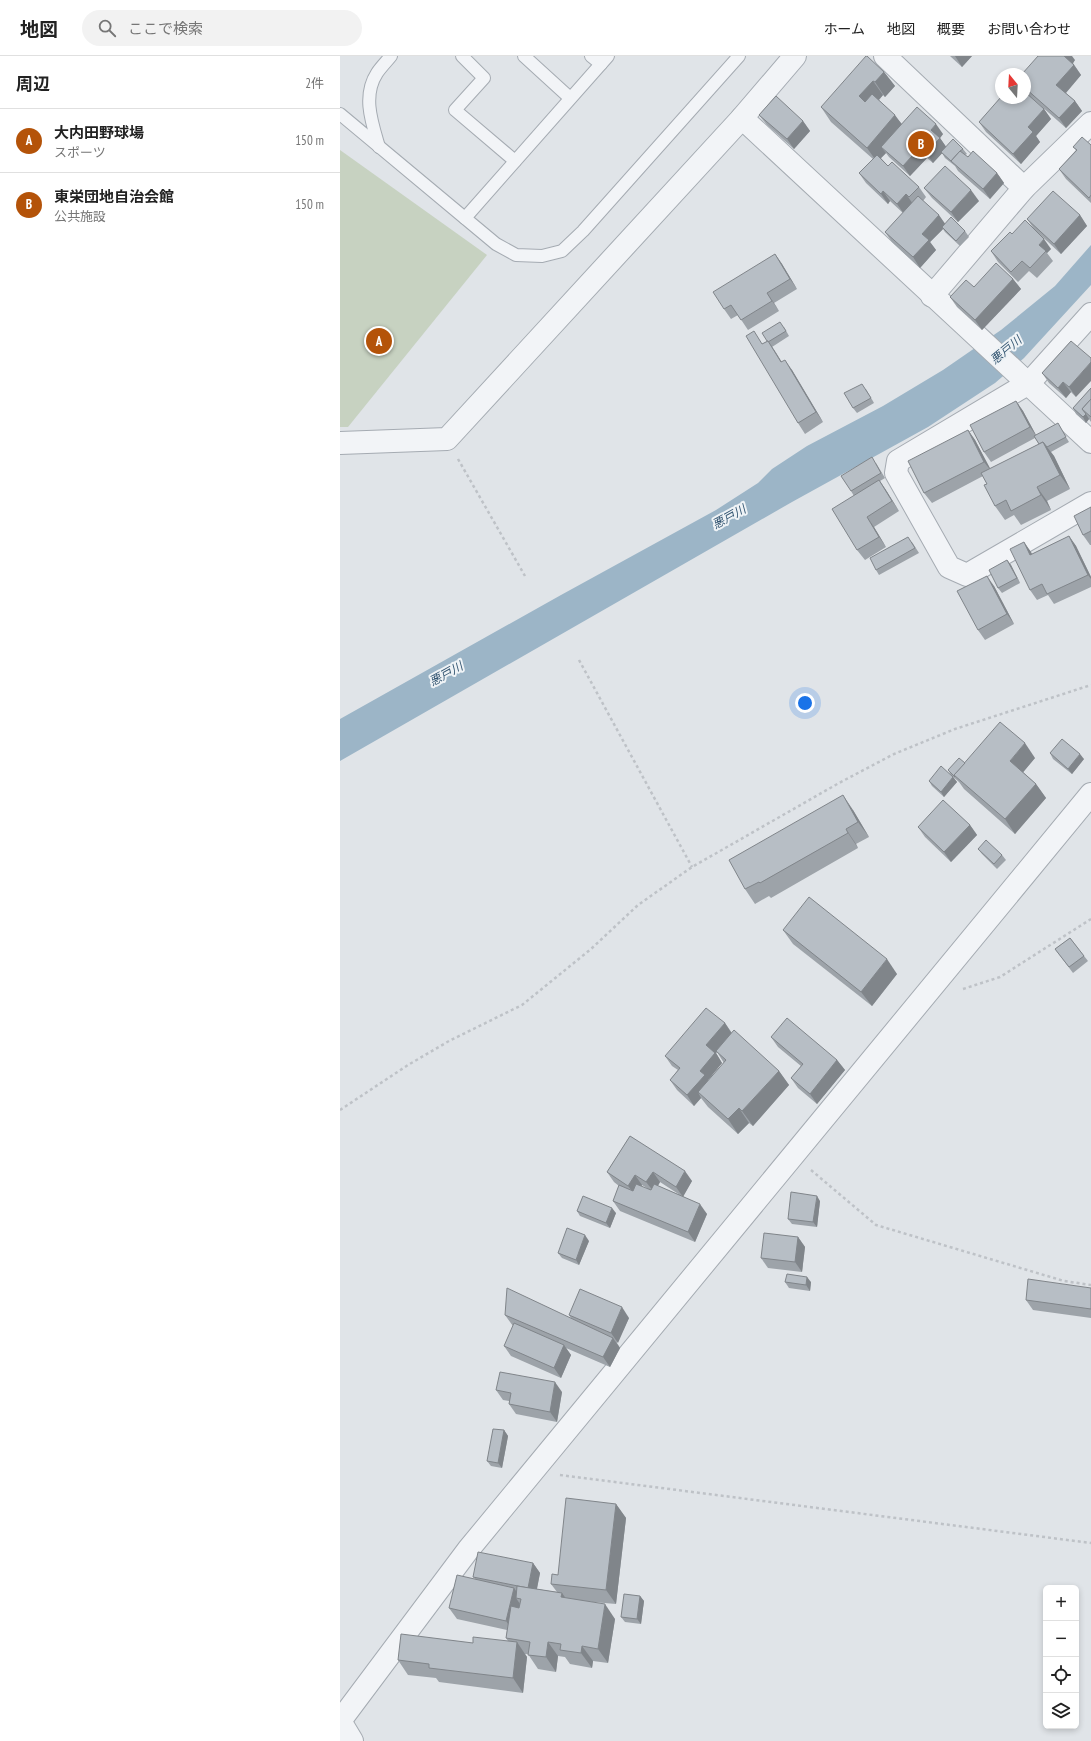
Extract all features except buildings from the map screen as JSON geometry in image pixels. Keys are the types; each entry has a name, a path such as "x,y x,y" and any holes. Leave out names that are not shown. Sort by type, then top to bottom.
{"street":[{"path":"340,442 447,439 742,118 796,56"},
{"path":"885,56 1024,188"},
{"path":"742,118 932,296 1024,378 1091,442"},
{"path":"932,296 1024,188 1091,123"},
{"path":"1091,314 1024,378 898,461 896,473 949,567 968,575 1091,503"},
{"path":"352,1741 340,1721 468,1550 534,1472 1091,794"}],"lane":[{"path":"379,147 371,119 368,96 376,74 391,56"},
{"path":"462,56 484,78 455,110 515,161"},
{"path":"524,56 570,98"},
{"path":"465,218 605,60 591,56"},
{"path":"340,114 496,244 516,255 542,256 562,251 583,231 739,56"}],"path":[{"path":"447,439 525,576"},
{"path":"579,660 692,867"},
{"path":"340,1110 408,1065 449,1041 522,1005 591,949 638,905 692,867 894,754 955,729 1091,685"},
{"path":"962,989 1000,977 1091,918"},
{"path":"794,1156 876,1225 1064,1280 1091,1285"},
{"path":"534,1472 1091,1543"}],"green space":[{"path":"340,150 487,255 348,427 340,427"}],"water":[{"name":"悪戸川","path":"1091,245 1091,285 1024,358 995,383 928,427 792,502 340,761 340,719 716,510 758,483 772,469 807,446 883,406 943,370 1001,330 1055,286"}],"place":[{"name":"東栄団地自治会館","path":"921,144"},
{"name":"大内田野球場","path":"379,341"}]}
